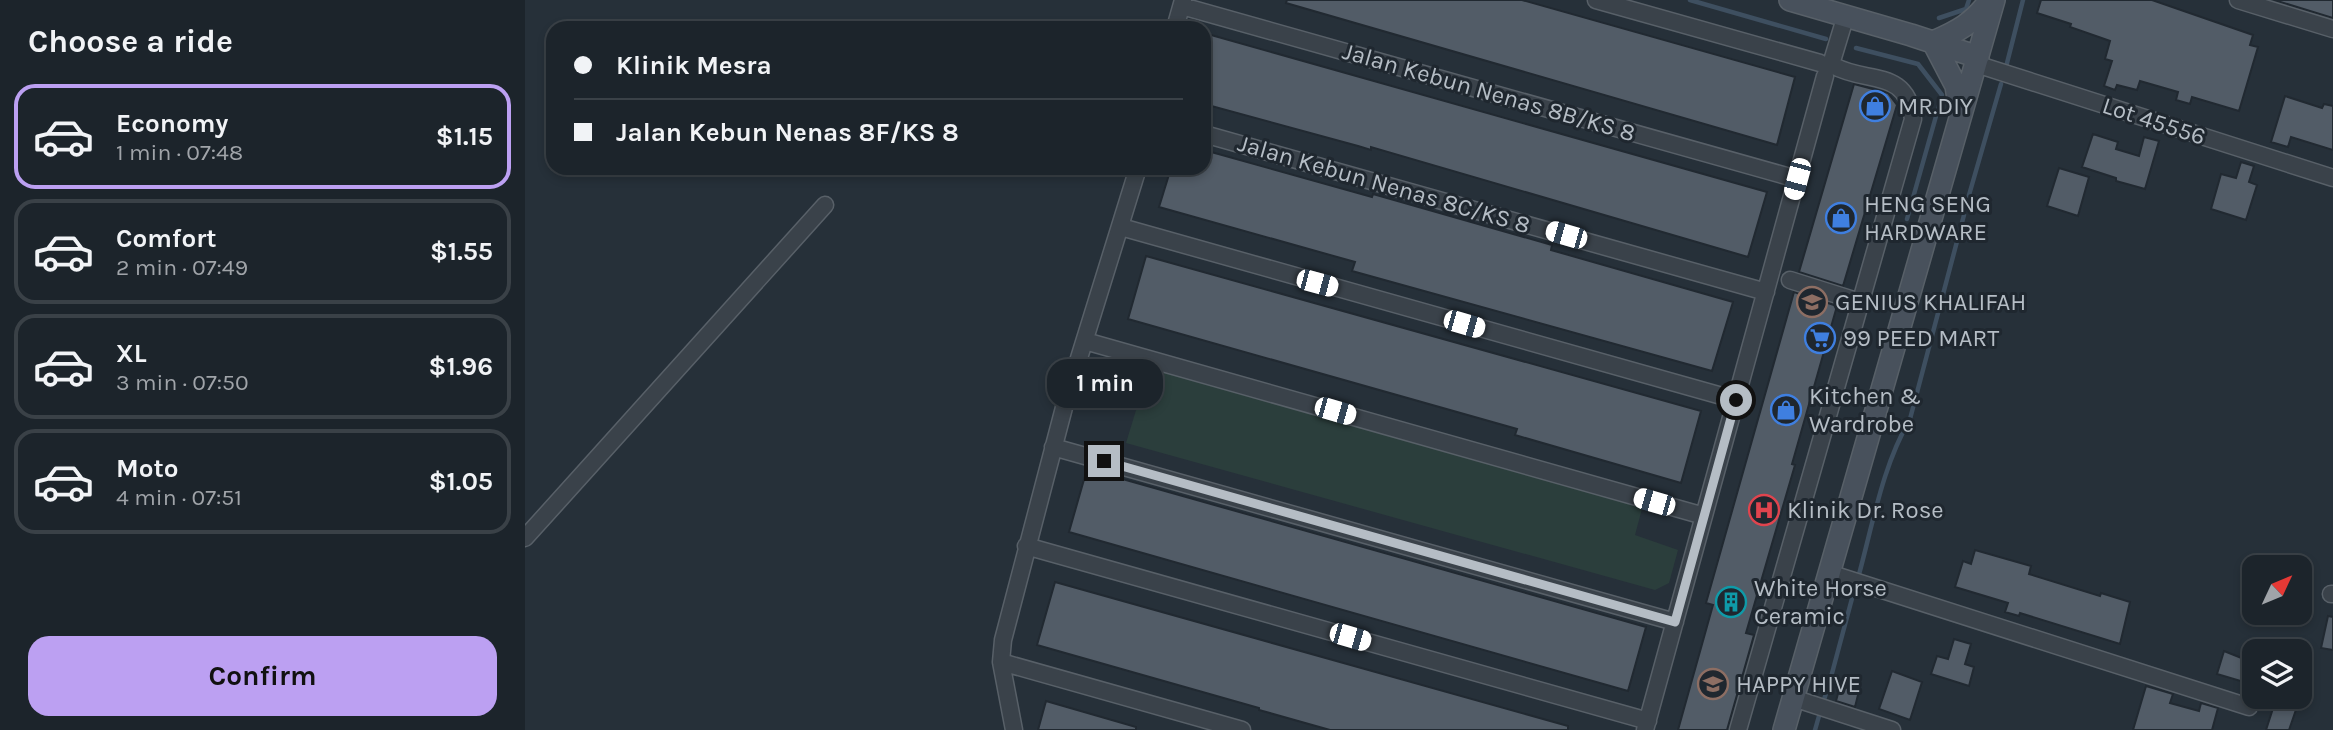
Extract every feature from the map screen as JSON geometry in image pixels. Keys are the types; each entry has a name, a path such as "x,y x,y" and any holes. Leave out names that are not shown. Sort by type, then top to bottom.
{"main road":[{"path":"1790,0 1933,42 1977,60"},
{"path":"1933,42 1969,24 1992,0"},
{"path":"1784,730 1992,0"},
{"path":"1933,42 1956,86 1961,116"}],"street":[{"path":"1596,0 1826,67 1892,82 1903,90 1912,109 1913,119 1738,730"},
{"path":"2238,0 2333,29"},
{"path":"1177,21 1183,3"},
{"name":"Jalan Kebun Nenas 8B/KS 8","path":"1183,3 1797,179"},
{"path":"1026,546 1646,725 1826,67 1846,15"},
{"name":"Lot 45556","path":"1977,60 2333,178"},
{"name":"Jalan Kebun Nenas 8C/KS 8","path":"1211,136 1766,292"},
{"path":"1014,730 1001,662 1003,640 1053,447 1136,175"},
{"path":"525,538 825,205"},
{"path":"1121,227 1736,400"},
{"path":"1790,280 1860,302"},
{"path":"1085,341 1704,516"},
{"path":"1053,447 1675,622"},
{"path":"1829,573 2242,705"},
{"path":"1001,662 1242,730"},
{"path":"1793,698 1892,730"}],"green space":[{"path":"1109,357 1643,505 1635,535 1678,550 1669,583 1655,590 1126,443 1137,407 1087,392 1096,366"}],"building":[{"path":"1287,0 1522,0 1795,77 1777,145 1286,3"},
{"path":"2041,0 2152,0 2253,35 2250,45 2258,47 2239,111 2192,97 2190,104 2176,100 2178,92 2140,81 2137,90 2117,85 2115,90 2104,86 2112,61 2105,59 2110,41 2037,13"},
{"path":"2274,0 2333,0 2333,18"},
{"path":"1211,35 1767,192 1748,257 1371,147 1371,150 1211,106"},
{"path":"1854,84 1888,93 1897,105 1843,286 1799,272"},
{"path":"2285,96 2322,108 2324,104 2333,106 2333,150 2291,137 2288,147 2271,142"},
{"path":"2093,134 2118,142 2116,149 2139,156 2144,137 2159,141 2145,189 2082,167"},
{"path":"1211,152 1552,245 1551,250 1733,302 1712,371 1352,271 1355,262 1159,207 1169,175 1211,175"},
{"path":"2241,162 2254,166 2249,182 2257,185 2246,220 2211,209 2221,174 2236,178"},
{"path":"2059,168 2089,177 2078,216 2047,206"},
{"path":"1146,256 1701,411 1681,483 1515,435 1517,429 1128,319"},
{"path":"1794,292 1837,306 1792,464 1795,465 1746,633 1754,635 1727,730 1678,730 1713,605 1706,603"},
{"path":"1087,469 1646,627 1628,691 1069,532"},
{"path":"1975,550 2031,566 2029,574 2100,596 2101,593 2130,602 2120,644 2020,613 2019,616 2005,612 2008,603 1955,587 1963,561 1971,564"},
{"path":"1055,582 1568,726 1568,730 1330,730 1259,710 1037,645"},
{"path":"2328,616 2333,617 2333,650 2321,648"},
{"path":"1954,639 1971,644 1965,664 1974,667 1969,686 1931,674 1937,656 1948,659"},
{"path":"2224,651 2242,658 2242,681 2217,674"},
{"path":"1892,671 1922,682 1910,720 1879,709"},
{"path":"1840,686 1859,691 1855,707 1836,701"},
{"path":"2146,686 2173,694 2170,703 2199,711 2201,703 2218,708 2212,730 2133,730"},
{"path":"1046,701 1136,727 1136,730 1038,730"},
{"path":"2273,709 2296,709 2289,730 2266,730"}],"waterway":[{"path":"1690,0 1826,39"},
{"path":"1939,18 1966,9 1969,0"},
{"path":"2006,67 2023,0"},
{"path":"1856,48 1918,64 1942,95 1907,219"},
{"path":"1967,202 2001,84"},
{"path":"1858,578 1885,476 1910,419 1964,215"},
{"path":"1831,677 1854,591"},
{"path":"1823,703 1828,687"},
{"path":"1815,730 1819,716"}],"place":[{"name":"MR.DIY","path":"1875,106"},
{"name":"HENG SENG HARDWARE","path":"1841,218"},
{"name":"GENIUS KHALIFAH","path":"1812,302"},
{"name":"99 PEED MART","path":"1820,338"},
{"name":"Kitchen & Wardrobe","path":"1786,410"},
{"name":"Klinik Dr. Rose","path":"1764,510"},
{"name":"White Horse Ceramic","path":"1731,602"},
{"name":"HAPPY HIVE","path":"1713,684"}],"route":[{"path":"1104,461 1675,622 1736,400"}]}
